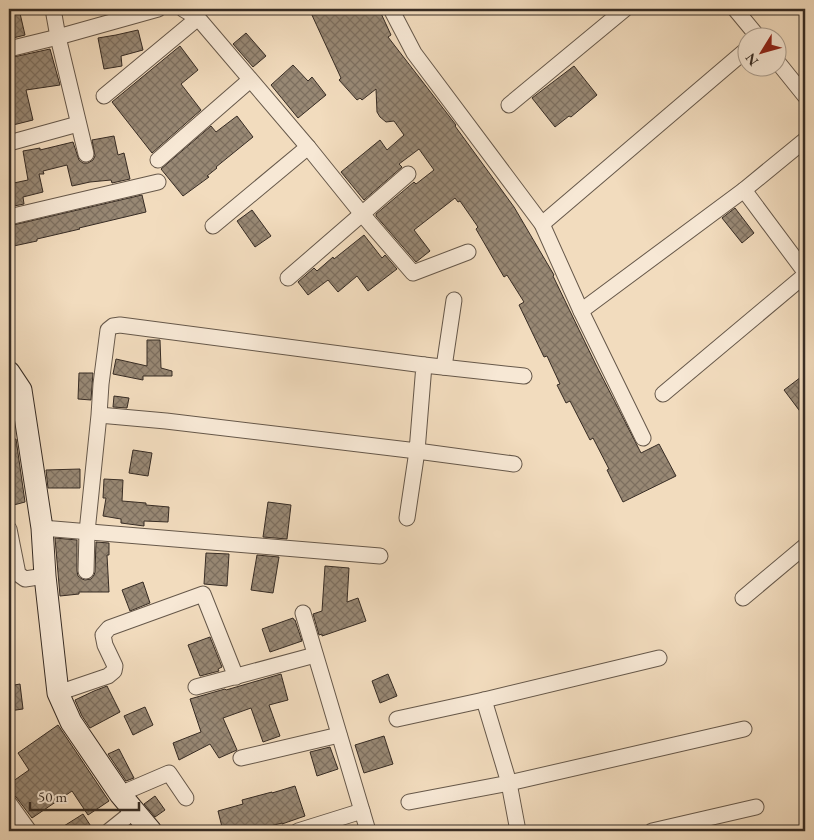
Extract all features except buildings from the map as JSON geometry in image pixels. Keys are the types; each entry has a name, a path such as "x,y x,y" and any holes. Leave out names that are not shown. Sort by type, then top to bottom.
{"street":[{"path":"53,9 86,154"},
{"path":"9,48 58,37 158,9"},
{"path":"183,9 198,18 413,272 468,252"},
{"path":"391,9 414,53 542,224 581,311 643,438"},
{"path":"510,105 626,9"},
{"path":"736,9 751,28"},
{"path":"104,96 198,18"},
{"path":"542,224 736,59"},
{"path":"786,72 805,96"},
{"path":"158,160 250,80"},
{"path":"9,143 78,124"},
{"path":"581,311 744,190 805,140"},
{"path":"213,226 308,148"},
{"path":"288,278 408,174"},
{"path":"9,217 158,182"},
{"path":"663,394 805,273 744,190"},
{"path":"444,367 454,300"},
{"path":"86,571 87,532 101,384 108,330 113,326 120,325 424,365 524,376"},
{"path":"408,518 417,451 424,365"},
{"path":"9,372 21,390 42,528 45,576 58,693 72,722 120,794 151,831"},
{"path":"99,415 166,420 514,464"},
{"path":"42,528 380,556"},
{"path":"9,529 18,574 25,579 45,576"},
{"path":"743,598 805,546"},
{"path":"58,693 108,676 114,671 103,635 109,628 203,594 236,676"},
{"path":"303,613 368,831"},
{"path":"196,688 315,655"},
{"path":"397,719 659,658"},
{"path":"484,700 509,783 518,831"},
{"path":"409,802 509,783 744,728"},
{"path":"241,758 339,735"},
{"path":"120,794 169,773 186,798"},
{"path":"9,803 29,831"},
{"path":"652,831 756,807"},
{"path":"109,831 134,811"},
{"path":"298,831 362,811"}]}
